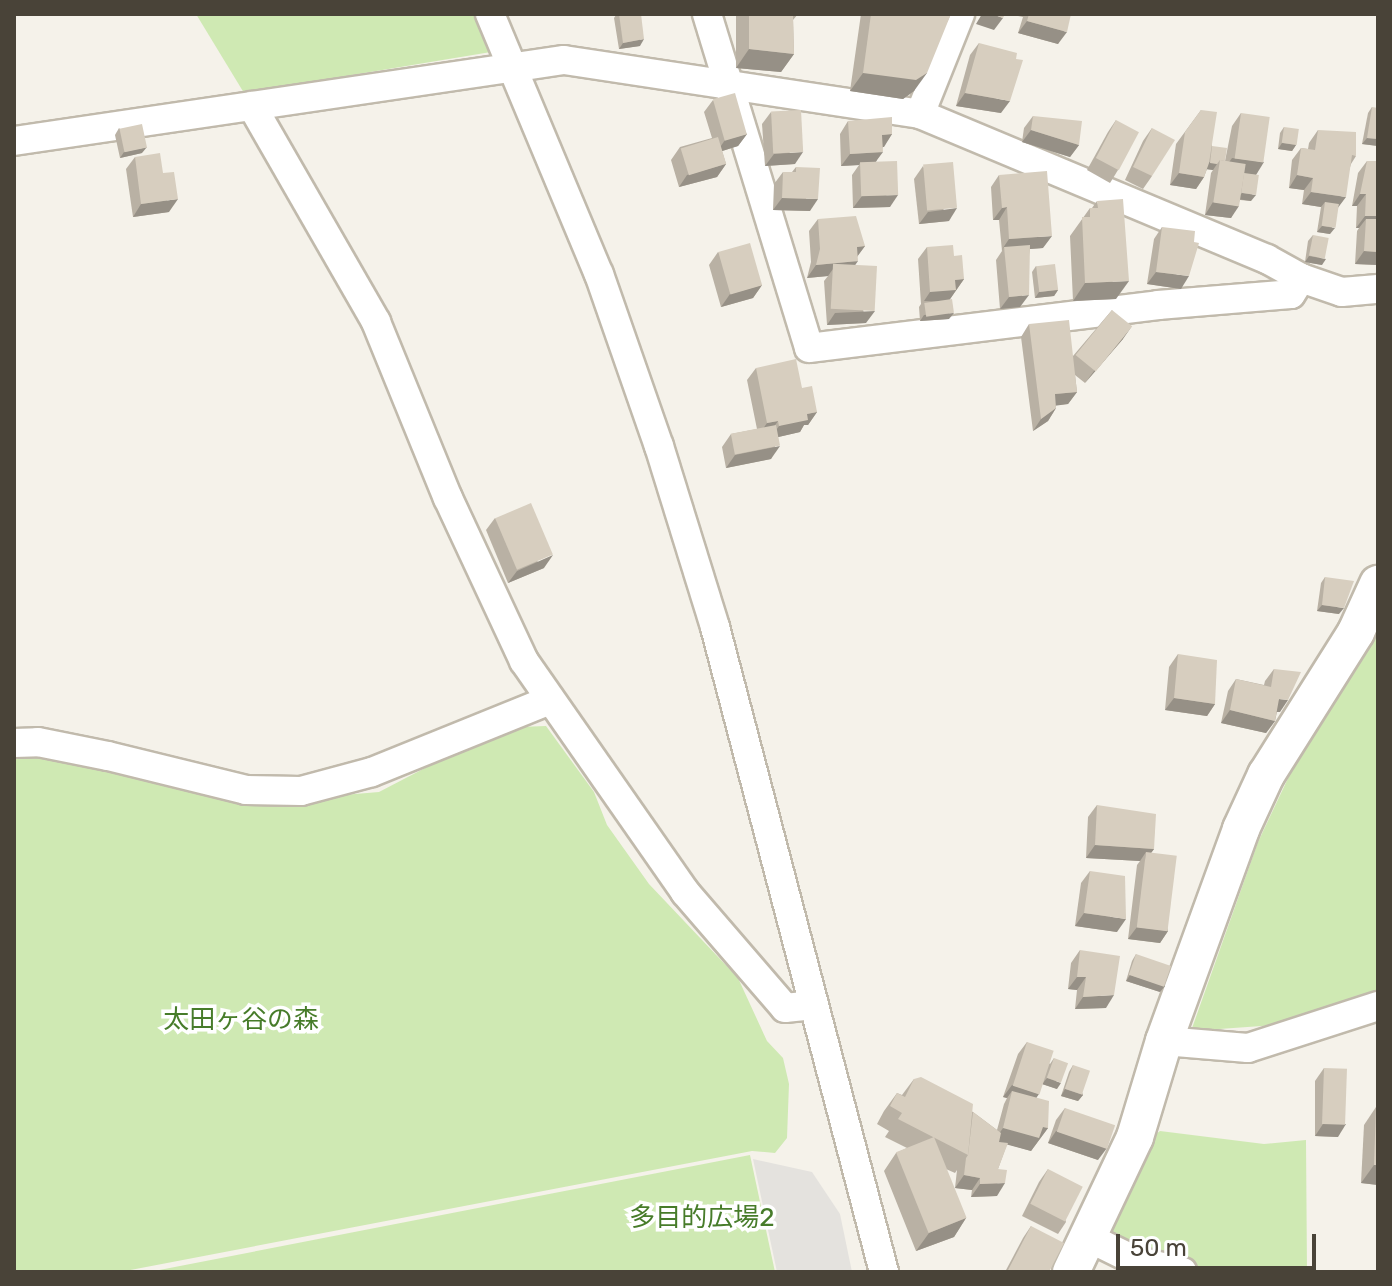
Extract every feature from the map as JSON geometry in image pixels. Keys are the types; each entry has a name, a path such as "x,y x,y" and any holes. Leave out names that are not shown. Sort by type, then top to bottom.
{"street":[{"path":"490,14 515,67 599,274 659,446 719,642 884,1272"},
{"path":"707,14 809,348 1158,305 1291,294 1301,278"},
{"path":"920,114 960,14"},
{"path":"14,141 564,60 920,114 1267,259 1301,278 1342,292 1378,289"},
{"path":"252,106 376,322 448,498 524,661 685,892 734,943 785,1008 814,1005"},
{"path":"1071,1272 1135,1137 1164,1041 1266,775 1356,632 1378,584"},
{"path":"14,743 38,742 108,756 246,790 301,791 372,772 550,700"},
{"path":"1164,1041 1248,1048 1378,1006"},
{"path":"1087,1237 1134,1260 1183,1272"}],"green space":[{"path":"196,14 499,14 503,50 244,93"},
{"path":"1378,634 1378,990 1289,1024 1191,1031 1258,842 1291,772"},
{"name":"太田ヶ谷の森","path":"546,726 594,792 607,825 649,884 738,978 767,1041 783,1058 789,1084 787,1138 775,1153 752,1151 120,1272 14,1272 14,748 284,800 379,792 473,743 519,727"},
{"path":"1160,1131 1264,1144 1306,1140 1307,1272 1196,1272 1111,1233 1116,1206 1142,1145"},
{"name":"多目的広場2","path":"750,1155 775,1272 149,1272"}],"shaded area":[{"path":"753,1159 812,1172 840,1214 852,1272 777,1272"}],"building":[{"path":"619,14 641,14 644,39 623,43"},
{"path":"749,14 793,14 794,54 749,49"},
{"path":"871,14 951,14 927,73 916,80 863,73"},
{"path":"1029,14 1071,14 1067,32 1027,21"},
{"path":"979,43 1017,53 1016,59 1023,60 1010,101 965,93"},
{"path":"735,93 747,134 725,141 713,99"},
{"path":"1372,107 1378,108 1378,139 1367,138"},
{"path":"801,110 803,152 773,154 771,112"},
{"path":"1201,110 1217,112 1204,177 1179,173 1185,132"},
{"path":"1241,113 1270,117 1263,163 1235,159"},
{"path":"1033,116 1082,121 1079,145 1031,130"},
{"path":"892,117 892,134 882,135 883,152 850,154 848,121"},
{"path":"1116,120 1139,132 1119,170 1096,158"},
{"path":"142,124 147,147 124,152 120,129"},
{"path":"1284,127 1299,129 1297,145 1282,143"},
{"path":"1152,128 1175,140 1152,176 1133,167"},
{"path":"1318,130 1356,132 1356,156 1352,155 1346,197 1311,192 1313,178 1297,175 1301,148 1315,150"},
{"path":"718,137 726,164 689,175 681,148"},
{"path":"1212,146 1227,148 1225,161 1210,163"},
{"path":"160,153 163,173 174,172 178,199 141,204 135,157"},
{"path":"1220,160 1246,164 1239,207 1213,202"},
{"path":"897,161 898,195 861,196 860,162"},
{"path":"1367,161 1378,161 1378,216 1365,216 1366,194 1360,194"},
{"path":"953,162 957,208 927,210 923,165"},
{"path":"796,167 820,168 818,199 782,198 783,172 796,172"},
{"path":"1047,171 1052,236 1009,239 1007,207 1002,208 999,175"},
{"path":"1244,173 1259,175 1256,195 1241,193"},
{"path":"1123,199 1129,281 1085,283 1082,217 1090,217 1090,208 1098,208 1097,201"},
{"path":"1325,202 1339,204 1336,228 1322,226"},
{"path":"856,216 865,246 857,247 858,261 816,265 820,249 818,219"},
{"path":"1366,219 1378,219 1378,252 1364,251"},
{"path":"1162,227 1195,231 1194,242 1199,243 1189,276 1156,272"},
{"path":"1313,235 1329,238 1325,259 1309,256"},
{"path":"750,243 762,285 730,294 718,252"},
{"path":"953,245 954,256 962,255 964,279 955,280 956,290 930,292 927,247"},
{"path":"1030,245 1029,295 1009,297 1004,247"},
{"path":"833,264 877,266 875,311 831,309"},
{"path":"1055,264 1058,290 1039,292 1036,266"},
{"path":"952,299 954,313 926,317 924,303"},
{"path":"1112,310 1132,326 1096,371 1075,355"},
{"path":"1069,320 1077,392 1055,394 1056,408 1041,419 1029,324"},
{"path":"796,359 802,388 812,386 817,412 807,414 808,420 779,426 778,421 767,423 756,368"},
{"path":"776,425 780,446 735,454 731,434"},
{"path":"531,503 553,555 517,570 495,518"},
{"path":"1325,577 1354,581 1344,608 1322,605"},
{"path":"1178,654 1217,660 1215,704 1174,698"},
{"path":"1274,669 1301,672 1288,700 1279,699 1275,721 1230,710 1236,679 1271,687"},
{"path":"1097,805 1156,814 1154,849 1095,845"},
{"path":"1146,852 1177,856 1168,931 1137,927"},
{"path":"1090,871 1125,876 1126,919 1084,913"},
{"path":"1080,950 1120,956 1114,995 1083,997 1086,977 1077,977"},
{"path":"1136,954 1171,966 1164,987 1129,975"},
{"path":"1027,1042 1054,1051 1039,1094 1013,1086"},
{"path":"1054,1058 1068,1063 1061,1083 1047,1078"},
{"path":"1073,1065 1090,1071 1082,1094 1065,1089"},
{"path":"1324,1068 1347,1069 1345,1125 1322,1124"},
{"path":"921,1077 973,1104 968,1155 898,1119 902,1113 890,1106 897,1093 905,1097 914,1079"},
{"path":"1012,1091 1049,1101 1048,1128 1043,1127 1039,1138 1003,1128"},
{"path":"1376,1107 1378,1165 1374,1165"},
{"path":"1065,1108 1115,1125 1107,1149 1057,1132"},
{"path":"973,1112 1001,1133 999,1142 1008,1143 998,1169 1007,1170 1005,1183 980,1184 980,1178 964,1175"},
{"path":"934,1137 967,1218 929,1233 896,1152"},
{"path":"1048,1169 1083,1187 1065,1221 1030,1204"},
{"path":"1031,1226 1064,1243 1049,1272 1007,1272"}]}
